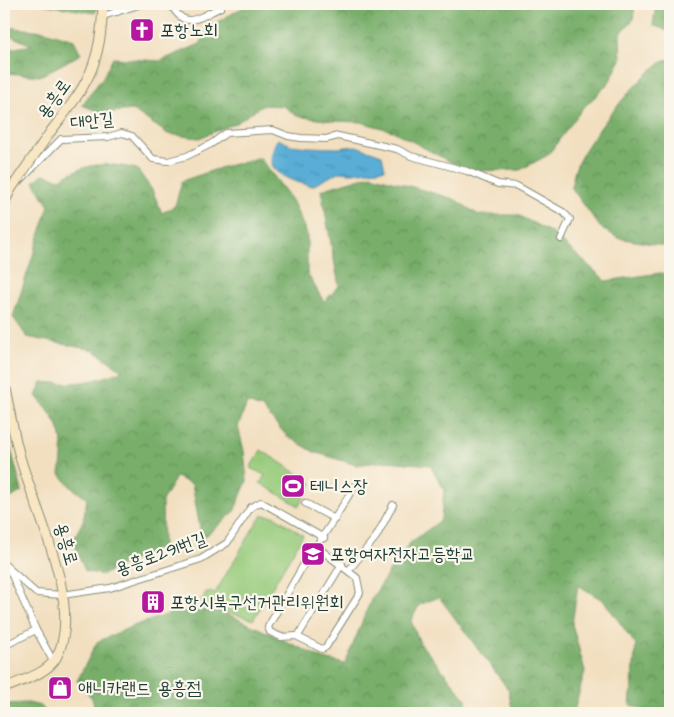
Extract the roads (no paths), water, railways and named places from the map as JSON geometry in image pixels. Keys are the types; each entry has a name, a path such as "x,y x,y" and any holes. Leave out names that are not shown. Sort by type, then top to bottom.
{"main road":[{"name":"용흥로","path":"4,204 7,186 81,93 96,62 103,4"},
{"name":"용흥로","path":"4,382 20,455 55,555 62,595 64,634 53,662"},
{"path":"4,688 35,675 53,662"}],"street":[{"path":"116,4 117,12"},
{"path":"103,16 140,4"},
{"path":"171,4 177,16 183,20 194,19 221,7"},
{"name":"대안길","path":"7,186 20,181 61,139 108,137 122,133 132,136 153,159 168,161 188,156 211,144 226,133 273,130 288,136 301,138 338,136 397,149 411,156 467,171 498,184 517,186 563,212 570,219 561,239"},
{"path":"316,546 342,564 357,578 360,593 326,647 322,649 298,636 281,638 270,632 268,628 308,556 316,546 324,538 355,485"},
{"name":"용흥로291번길","path":"6,566 36,593 62,595 110,588 201,559 227,543 251,507 261,502 324,538"},
{"path":"305,503 335,519"},
{"path":"349,570 376,537 393,506"},
{"path":"298,636 342,564"},
{"path":"6,566 53,662"},
{"path":"4,646 36,630"}],"water":[{"path":"278,139 291,145 308,147 337,148 356,146 382,155 385,169 352,173 339,172 312,186 290,180 273,167 271,161"}],"place":[{"name":"포항노회","path":"142,30"},
{"name":"테니스장","path":"293,486"},
{"name":"포항여자전자고등학교","path":"313,554"},
{"name":"포항시북구선거관리위원회","path":"153,602"},
{"name":"애니카랜드 용흥점","path":"60,688"}]}
